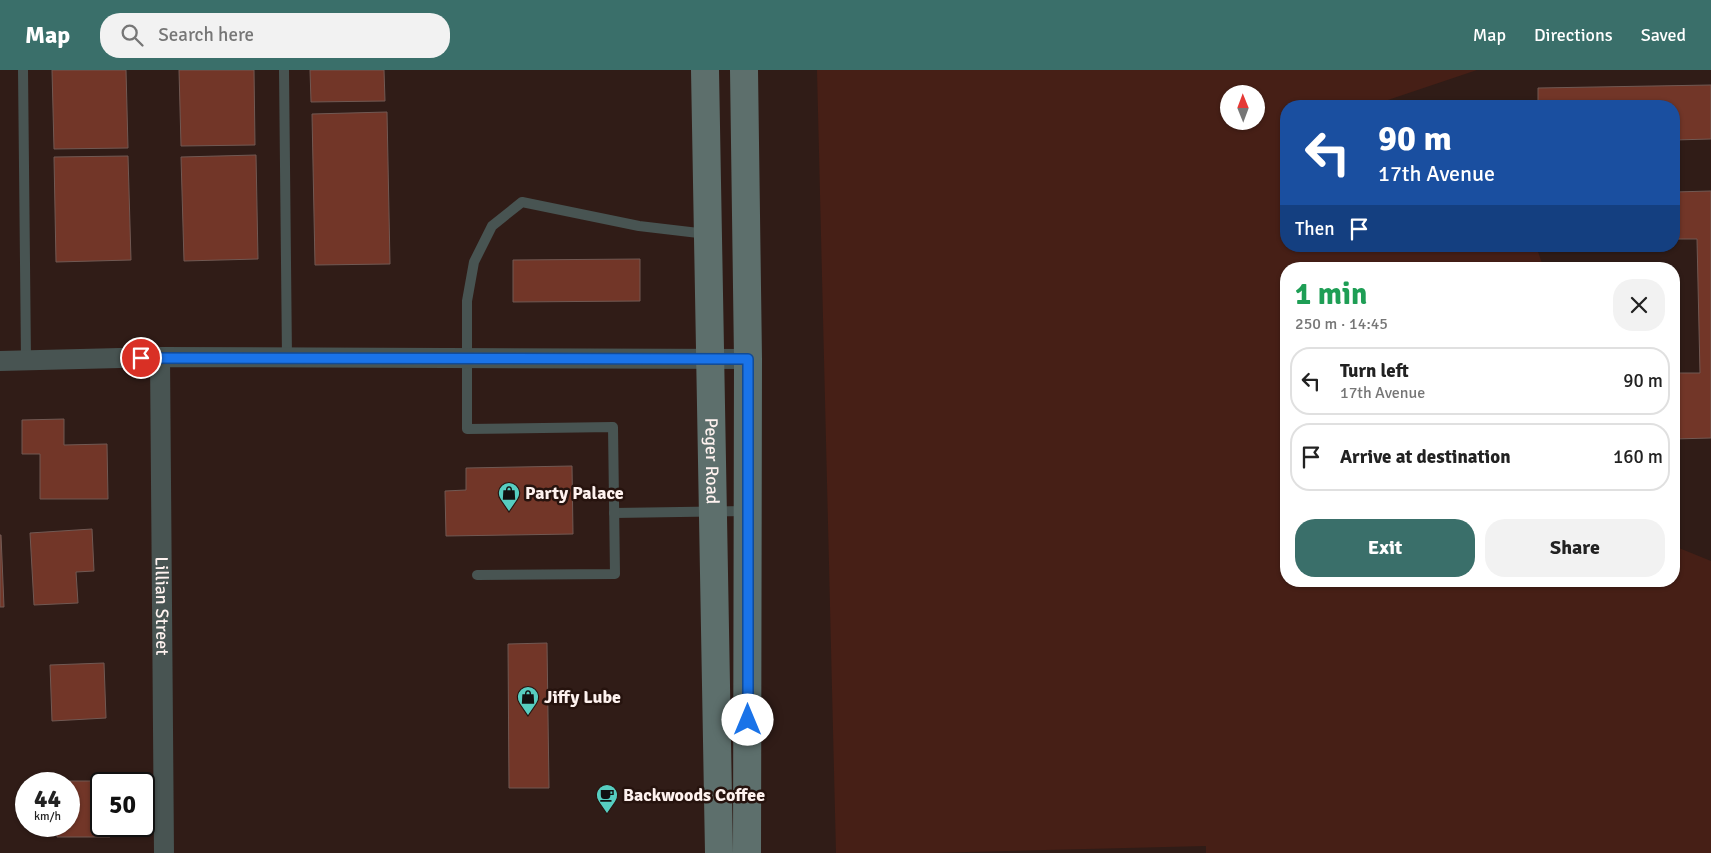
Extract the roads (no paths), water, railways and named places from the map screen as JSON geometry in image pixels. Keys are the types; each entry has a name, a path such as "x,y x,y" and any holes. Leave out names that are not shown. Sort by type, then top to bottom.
{"main road":[{"name":"Peger Road","path":"705,70 719,853"},
{"name":"Peger Road","path":"744,70 748,359 748,853"}],"street":[{"path":"0,361 160,357 748,359"},
{"name":"Lillian Street","path":"160,357 164,853"}],"lane":[{"path":"23,70 26,360"},
{"path":"284,70 287,358"},
{"path":"477,575 615,574 613,427 467,429 467,300 474,262 492,226 522,202 639,226 708,234"},
{"path":"614,512 748,511"}],"place":[{"name":"Party Palace","path":"509,512"},
{"name":"Jiffy Lube","path":"528,716"},
{"name":"Backwoods Coffee","path":"607,814"}]}
